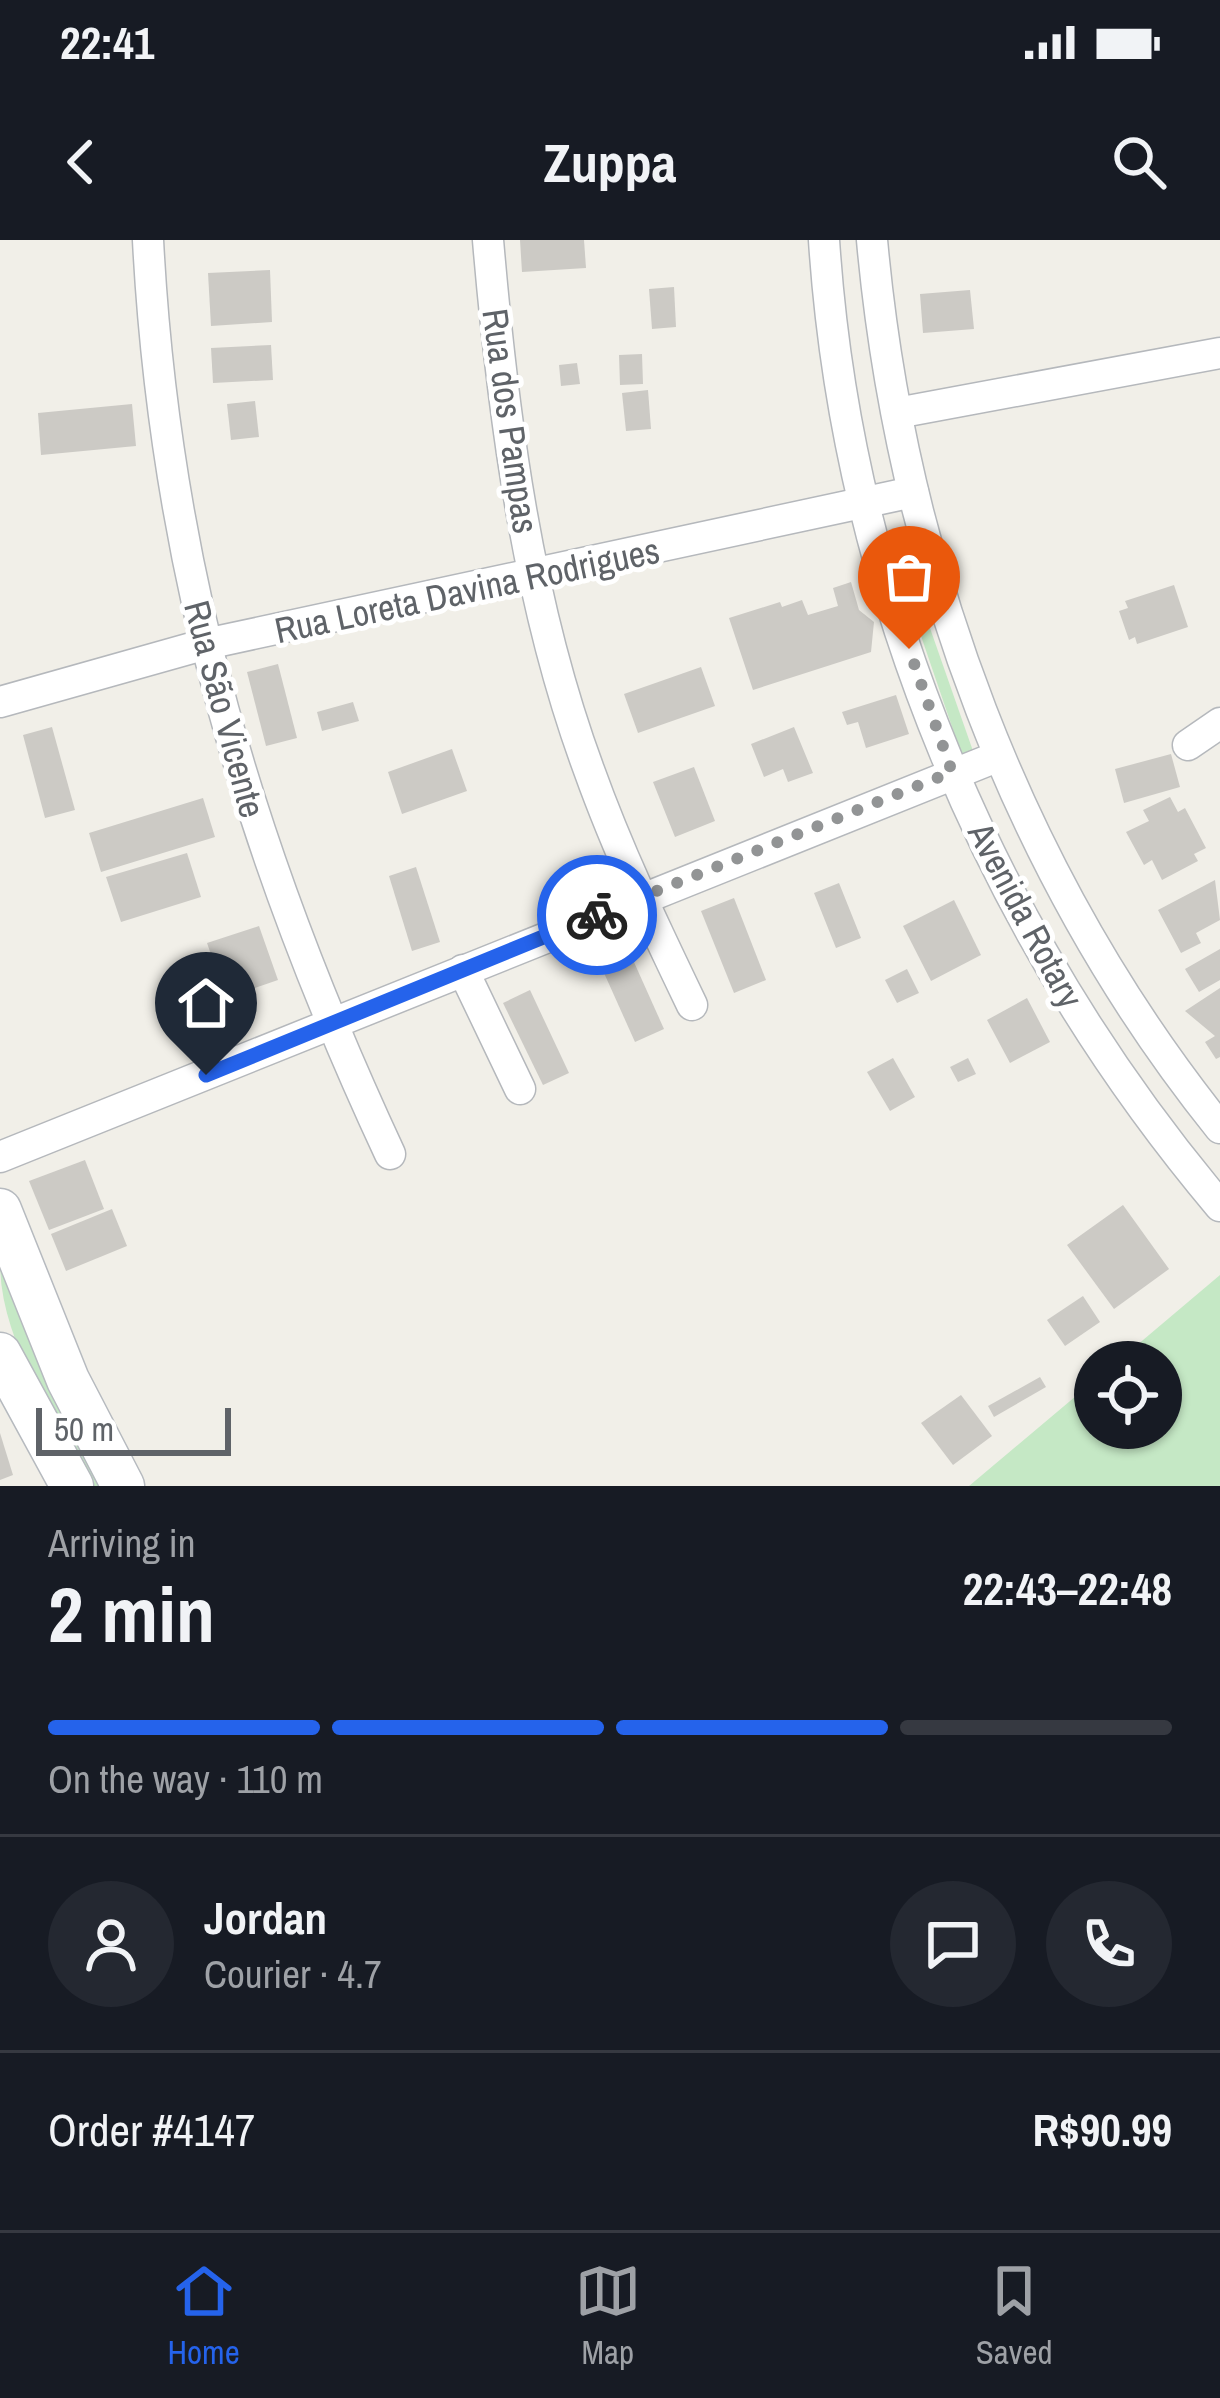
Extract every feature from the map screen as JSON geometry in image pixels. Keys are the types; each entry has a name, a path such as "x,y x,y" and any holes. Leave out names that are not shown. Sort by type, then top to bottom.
{"street":[{"name":"Rua São Vicente","path":"148,240 173,479 234,761 330,1025 390,1154"},
{"name":"Rua dos Pampas","path":"488,240 505,430 536,578 587,766 640,897 692,1005"},
{"name":"Avenida Rotary","path":"824,240 839,383 866,504 952,772 1034,941 1087,1028 1137,1102 1220,1206"},
{"name":"Avenida Rotary","path":"872,240 913,492 999,756 1052,873 1144,1023 1220,1128"},
{"path":"897,413 1220,352"},
{"name":"Rua Loreta Davina Rodrigues","path":"0,701 206,644 536,578 913,492"},
{"path":"888,579 933,564"},
{"path":"1189,745 1220,724"},
{"path":"0,1157 999,756"},
{"path":"463,970 520,1089"},
{"path":"0,1210 68,1380 123,1486"},
{"path":"0,1354 72,1486"}],"green space":[{"path":"910,585 917,591 973,751 962,756 906,592"},
{"path":"0,1262 106,1486 92,1486 32,1378 9,1321"},
{"path":"1220,1275 1220,1486 969,1486 1074,1398 1074,1449 1182,1449 1182,1341 1142,1341"}],"building":[{"path":"520,240 584,240 586,268 522,272"},
{"path":"270,270 272,322 211,326 208,273"},
{"path":"674,287 676,327 652,329 649,289"},
{"path":"970,290 974,329 923,333 920,294"},
{"path":"271,345 273,380 213,383 211,348"},
{"path":"642,354 643,384 620,385 619,355"},
{"path":"577,363 580,384 561,386 559,365"},
{"path":"648,390 651,429 626,431 622,393"},
{"path":"255,401 259,437 231,440 227,404"},
{"path":"132,404 136,446 41,455 38,413"},
{"path":"851,582 859,610 874,622 871,652 753,690 729,618 802,600 808,615 838,606 833,588"},
{"path":"1174,585 1188,627 1137,644 1135,637 1129,640 1119,611 1128,608 1125,601"},
{"path":"278,664 297,738 266,746 247,672"},
{"path":"701,667 715,706 638,733 624,694"},
{"path":"896,695 909,734 866,748 858,722 847,725 842,712"},
{"path":"353,702 359,721 322,731 317,712"},
{"path":"52,727 75,810 45,818 23,735"},
{"path":"794,727 813,773 788,782 783,769 764,777 751,744"},
{"path":"452,749 467,791 402,814 388,772"},
{"path":"1171,754 1180,787 1124,803 1115,769"},
{"path":"694,767 715,821 675,837 653,782"},
{"path":"1170,797 1178,812 1185,808 1206,848 1194,854 1198,861 1162,880 1152,860 1144,865 1126,832 1149,821 1143,810"},
{"path":"203,798 215,837 101,872 89,833"},
{"path":"187,853 201,897 121,922 106,877"},
{"path":"416,867 440,942 412,951 389,876"},
{"path":"1215,880 1220,920 1196,933 1201,943 1181,953 1158,910"},
{"path":"839,883 861,938 836,948 814,893"},
{"path":"734,898 766,980 734,993 701,911"},
{"path":"954,900 981,955 931,981 903,926"},
{"path":"259,926 278,980 226,998 207,943"},
{"path":"1220,949 1220,980 1199,992 1185,969"},
{"path":"629,951 664,1029 635,1042 600,964"},
{"path":"907,969 919,993 897,1003 885,980"},
{"path":"1220,988 1220,1057 1216,1059 1205,1042 1215,1036 1185,1011"},
{"path":"530,990 569,1073 543,1085 503,1003"},
{"path":"1027,998 1050,1042 1010,1063 987,1020"},
{"path":"893,1058 915,1097 890,1111 867,1072"},
{"path":"968,1058 976,1074 958,1082 950,1067"},
{"path":"85,1160 104,1209 49,1230 29,1181"},
{"path":"1123,1205 1169,1269 1114,1309 1067,1245"},
{"path":"112,1209 127,1246 66,1271 51,1234"},
{"path":"1083,1296 1100,1322 1065,1346 1047,1320"},
{"path":"1040,1377 1046,1387 994,1417 988,1406"},
{"path":"961,1395 992,1436 953,1465 921,1423"},
{"path":"0,1433 13,1475 0,1480"}],"way so far":[{"path":"597,915 952,772 909,649"}],"route":[{"path":"206,1075 597,915"}]}
